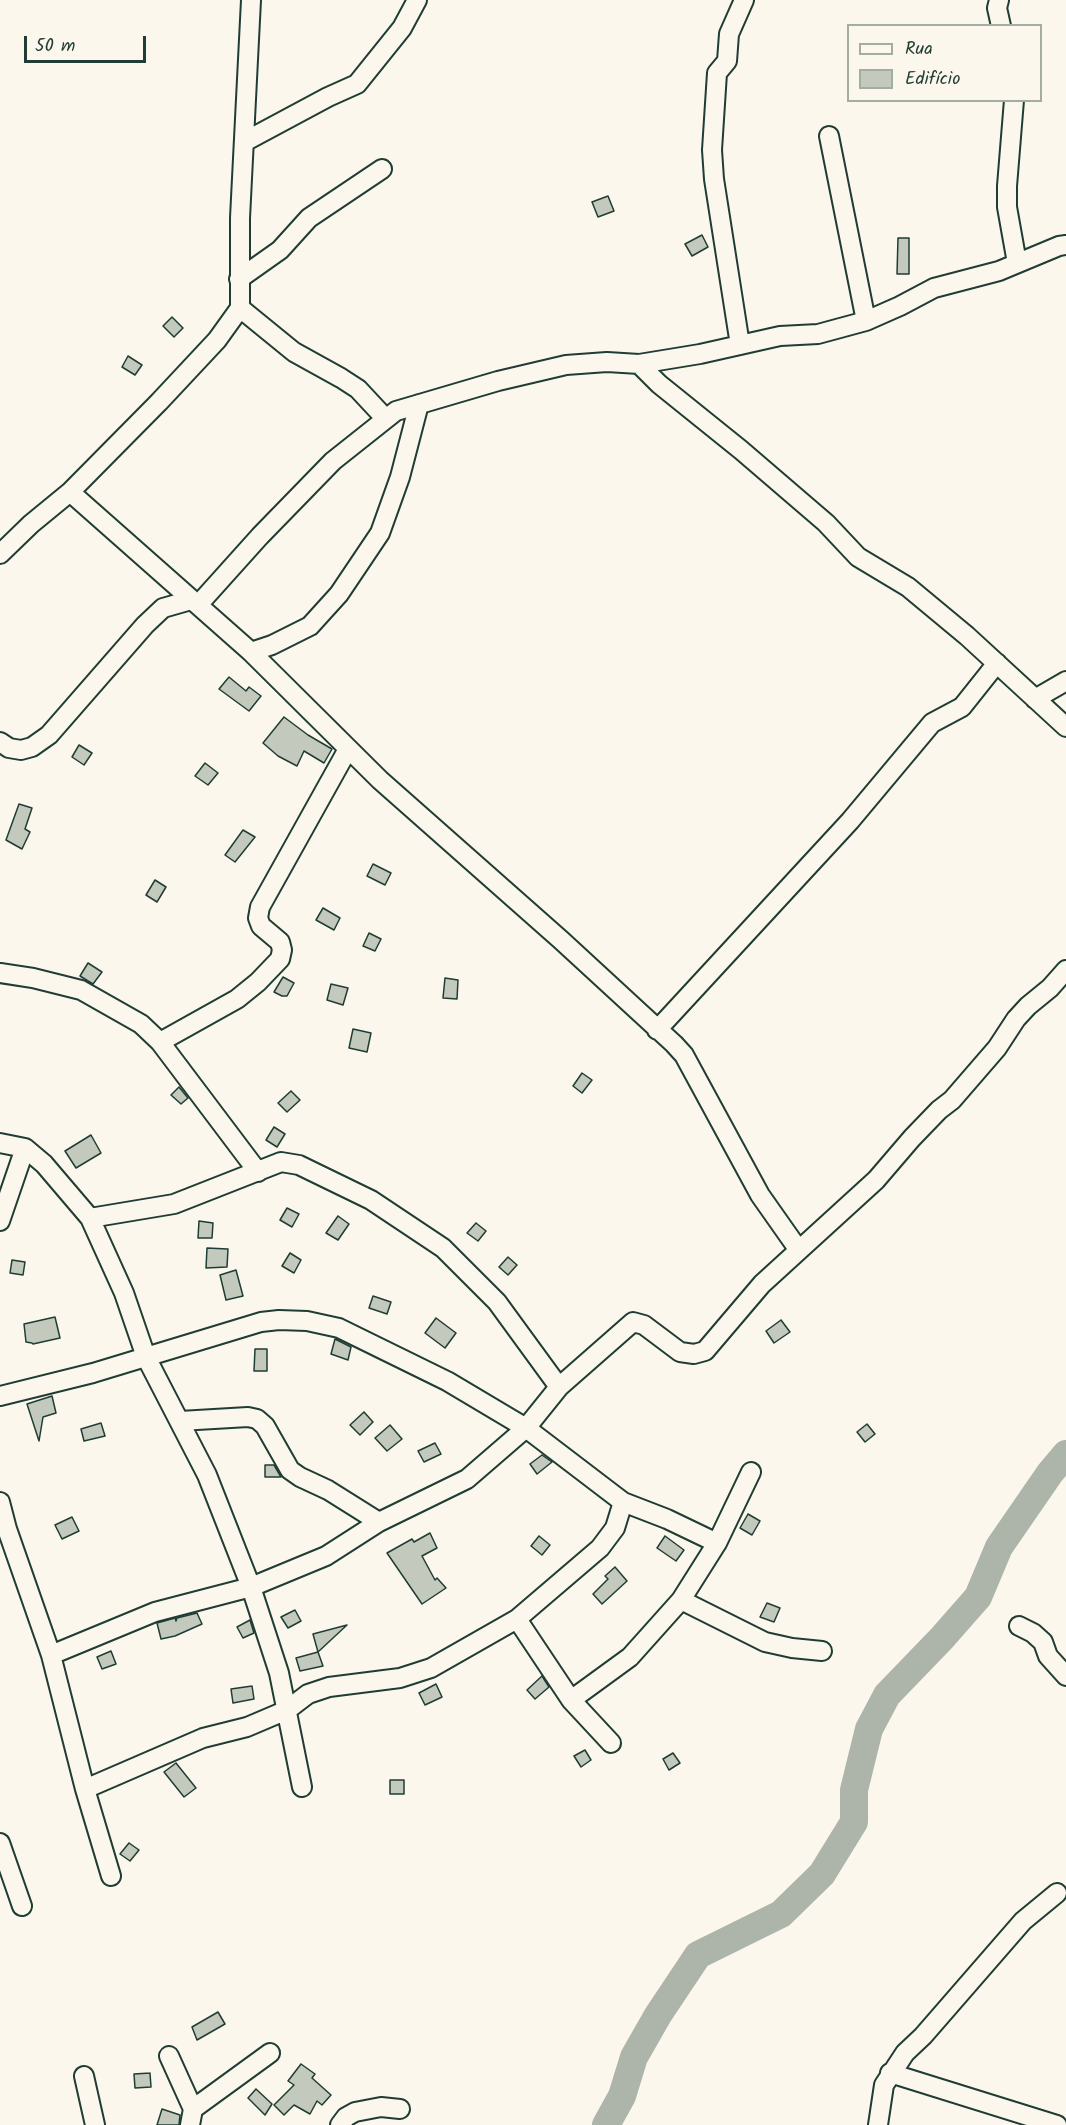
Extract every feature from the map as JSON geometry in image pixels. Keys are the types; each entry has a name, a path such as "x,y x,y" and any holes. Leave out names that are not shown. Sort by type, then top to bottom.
{"street":[{"path":"0,554 31,524 70,492 217,340 240,308 239,279 251,0"},
{"path":"244,142 357,84 402,28 417,0"},
{"path":"740,345 714,179 712,150 717,74 727,61 729,34 744,0"},
{"path":"999,0 997,8 1001,24"},
{"path":"1014,102 1006,186 1007,207 1017,262"},
{"path":"829,136 866,321"},
{"path":"239,279 280,250 309,218 382,169"},
{"path":"0,742 9,748 21,750 32,747 49,735 145,624 162,608 195,602 333,461 396,411 566,364 607,362 639,364 700,354 780,336 818,334 866,321 934,288 999,271 1017,262 1066,246"},
{"path":"240,308 294,352 358,389 385,418"},
{"path":"639,364 659,384 826,523 858,557 908,587 967,636 1066,727"},
{"path":"251,652 272,645 310,626 345,585 380,533 400,477 419,404"},
{"path":"70,492 251,652 348,749 561,940 684,1055 760,1195 798,1249"},
{"path":"657,1030 850,821 932,723 962,707 997,663"},
{"path":"1035,699 1066,681"},
{"path":"160,1042 237,999 258,982 280,959 282,950 280,942 261,926 258,918 260,907 348,749"},
{"path":"51,1655 155,1612 251,1587 326,1556 379,1522 467,1479 526,1428 559,1387 633,1322 644,1325 680,1352 694,1354 705,1352 762,1284 876,1180 912,1138 952,1100 997,1048 1016,1019 1066,970"},
{"path":"0,973 33,978 81,990 141,1024 160,1042 258,1172"},
{"path":"0,1143 25,1148 44,1164 90,1218 124,1293 146,1357 207,1475 251,1587 279,1673 302,1787"},
{"path":"0,1221 25,1148"},
{"path":"90,1218 174,1204 281,1162 299,1165 371,1200 443,1248 497,1302 559,1387"},
{"path":"0,1396 31,1390 261,1322 307,1321 339,1328 447,1381 526,1428 623,1502 667,1518 717,1543"},
{"path":"180,1421 248,1417 257,1419 265,1426 290,1470 328,1490 379,1522"},
{"path":"571,1700 630,1657 681,1600 717,1543 751,1472"},
{"path":"0,1502 4,1531 51,1655 85,1789 111,1876"},
{"path":"85,1789 203,1738 247,1727 287,1710 308,1694 330,1687 400,1678 431,1668 517,1620 600,1548 615,1528 623,1502"},
{"path":"681,1600 765,1642 822,1651"},
{"path":"517,1620 571,1700 611,1743"},
{"path":"1018,1626 1043,1642 1048,1656 1066,1676"},
{"path":"0,1843 22,1906"},
{"path":"878,2125 884,2085 905,2053 923,2036 1023,1921 1057,1893"},
{"path":"169,2056 192,2117 270,2053"},
{"path":"890,2073 1057,2125"},
{"path":"84,2076 95,2125"},
{"path":"340,2125 346,2116 355,2112 381,2108 400,2109"}],"building":[{"path":"608,196 614,211 598,217 592,202"},
{"path":"702,235 708,247 692,256 685,244"},
{"path":"898,238 909,238 909,274 897,274"},
{"path":"172,317 183,328 174,337 163,326"},
{"path":"128,356 142,365 135,375 122,367"},
{"path":"229,677 246,691 249,687 261,696 249,711 219,689"},
{"path":"284,717 332,749 324,763 304,751 297,766 278,756 263,743"},
{"path":"79,745 92,753 84,765 72,757"},
{"path":"205,763 218,773 208,785 195,776"},
{"path":"19,804 32,808 25,829 30,832 22,849 6,840"},
{"path":"243,830 255,837 235,862 225,855"},
{"path":"373,864 391,873 385,885 367,876"},
{"path":"155,880 166,887 157,902 146,895"},
{"path":"323,908 340,918 334,930 316,920"},
{"path":"369,933 381,939 375,951 363,946"},
{"path":"88,963 102,972 93,984 80,976"},
{"path":"283,977 294,983 287,996 274,992"},
{"path":"445,978 458,980 457,999 443,998"},
{"path":"331,984 348,988 343,1005 327,1000"},
{"path":"353,1029 371,1033 367,1052 349,1048"},
{"path":"582,1073 592,1080 582,1093 573,1086"},
{"path":"179,1087 188,1098 181,1104 171,1095"},
{"path":"291,1091 300,1100 287,1112 278,1103"},
{"path":"274,1127 285,1134 277,1147 266,1140"},
{"path":"91,1135 101,1153 76,1168 65,1151"},
{"path":"287,1208 299,1214 292,1227 280,1220"},
{"path":"338,1216 349,1224 338,1240 326,1233"},
{"path":"199,1221 213,1223 212,1238 198,1238"},
{"path":"476,1223 486,1231 478,1241 467,1233"},
{"path":"207,1248 228,1249 227,1267 206,1268"},
{"path":"290,1253 301,1260 294,1273 282,1266"},
{"path":"508,1257 517,1265 508,1275 499,1267"},
{"path":"12,1260 25,1262 23,1275 10,1273"},
{"path":"236,1270 243,1296 226,1300 220,1275"},
{"path":"373,1296 391,1302 387,1314 369,1308"},
{"path":"55,1317 60,1338 33,1344 26,1342 24,1324"},
{"path":"436,1318 456,1333 445,1348 425,1333"},
{"path":"781,1320 790,1332 774,1343 766,1331"},
{"path":"335,1339 351,1347 348,1360 331,1354"},
{"path":"255,1349 267,1349 267,1371 254,1371"},
{"path":"52,1396 56,1413 43,1417 39,1441 27,1404"},
{"path":"364,1412 373,1422 360,1435 350,1425"},
{"path":"101,1423 105,1436 84,1441 81,1429"},
{"path":"867,1424 875,1434 865,1442 857,1432"},
{"path":"390,1425 402,1439 387,1451 375,1438"},
{"path":"435,1443 441,1454 424,1462 418,1451"},
{"path":"542,1455 552,1462 537,1474 530,1464"},
{"path":"265,1465 274,1465 281,1477 265,1477"},
{"path":"748,1514 760,1521 752,1535 740,1528"},
{"path":"72,1517 79,1531 62,1539 55,1525"},
{"path":"430,1533 437,1548 422,1556 435,1580 437,1578 446,1588 422,1604 387,1553 412,1539 414,1542"},
{"path":"539,1536 550,1545 542,1555 531,1546"},
{"path":"665,1536 684,1550 676,1561 657,1548"},
{"path":"615,1567 627,1581 602,1604 593,1594 608,1579 605,1576"},
{"path":"767,1603 780,1608 774,1622 760,1617"},
{"path":"295,1610 301,1621 288,1628 281,1617"},
{"path":"197,1613 202,1624 175,1636 161,1639 157,1623 175,1618 176,1621 177,1618"},
{"path":"250,1620 254,1633 243,1638 237,1627"},
{"path":"347,1625 318,1652 313,1634"},
{"path":"111,1651 116,1664 102,1669 97,1657"},
{"path":"318,1652 323,1666 300,1671 296,1658"},
{"path":"542,1676 549,1687 535,1699 527,1690"},
{"path":"436,1684 442,1697 425,1705 419,1693"},
{"path":"252,1686 254,1699 233,1703 231,1689"},
{"path":"585,1750 591,1760 581,1767 574,1756"},
{"path":"673,1753 680,1763 669,1770 663,1759"},
{"path":"176,1763 196,1788 184,1797 164,1772"},
{"path":"390,1780 404,1780 404,1794 390,1794"},
{"path":"129,1843 139,1850 130,1861 120,1854"},
{"path":"218,2012 225,2024 197,2040 192,2027"},
{"path":"301,2064 315,2074 312,2078 331,2095 322,2105 317,2101 310,2114 294,2105 284,2115 274,2105 294,2085 288,2081"},
{"path":"150,2073 151,2087 135,2088 134,2074"},
{"path":"256,2089 272,2104 265,2115 248,2098"},
{"path":"162,2109 180,2115 179,2125 157,2125"}],"waterway":[{"path":"606,2125 622,2096 634,2057 658,2015 698,1955 781,1914 822,1874 854,1822 854,1790 869,1729 887,1695 978,1597 999,1547 1050,1473 1066,1454"}]}
